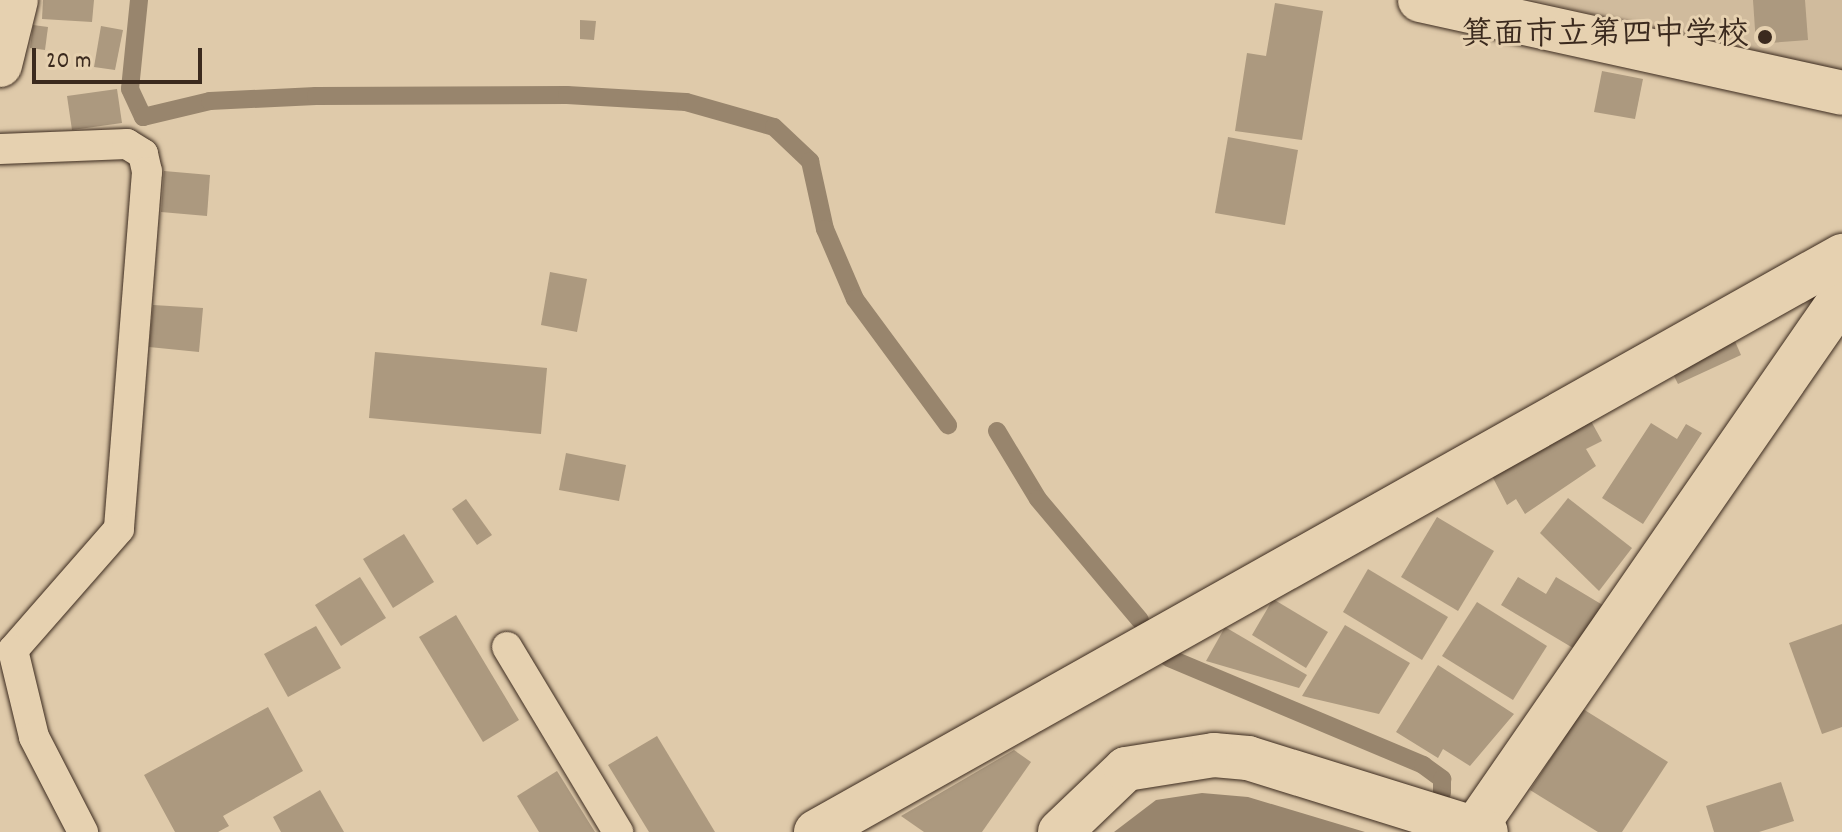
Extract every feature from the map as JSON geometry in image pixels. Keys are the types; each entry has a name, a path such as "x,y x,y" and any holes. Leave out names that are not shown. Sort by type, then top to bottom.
{"street":[{"path":"0,65 16,0"},
{"path":"1420,0 1842,93"},
{"path":"816,832 1842,256"},
{"path":"1060,832 1126,769 1214,755 1248,758 1482,828 1842,297"}],"lane":[{"path":"0,149 127,144 143,154 147,172 119,529 13,650 34,737 83,832"},
{"path":"507,647 618,832"}],"shaded area":[{"name":"箕面市立第四中学校","path":"1533,0 1842,0 1842,73"},
{"path":"1202,793 1248,797 1365,832 1114,832 1156,800"}],"building":[{"path":"43,0 94,0 92,22 42,19"},
{"path":"1753,0 1805,0 1808,40 1756,44"},
{"path":"1275,3 1323,11 1302,140 1235,131 1247,53 1266,56"},
{"path":"580,20 596,21 594,40 580,39"},
{"path":"33,25 48,27 45,50 30,48"},
{"path":"101,26 123,30 115,70 94,67"},
{"path":"1602,71 1643,79 1635,119 1594,112"},
{"path":"117,89 122,123 72,130 67,96"},
{"path":"1228,137 1298,150 1285,225 1215,213"},
{"path":"164,171 210,175 207,216 161,212"},
{"path":"550,272 587,279 577,332 541,325"},
{"path":"153,305 203,308 199,352 149,347"},
{"path":"1734,339 1741,355 1678,384 1670,368"},
{"path":"375,352 547,368 541,434 369,418"},
{"path":"1591,421 1602,441 1586,449 1596,466 1525,514 1516,499 1507,505 1492,476"},
{"path":"1651,423 1677,439 1686,424 1702,433 1643,524 1602,498"},
{"path":"566,453 626,465 619,501 559,490"},
{"path":"1568,498 1632,548 1599,591 1540,533"},
{"path":"466,499 492,535 477,545 452,509"},
{"path":"1437,517 1494,551 1458,611 1401,577"},
{"path":"404,534 434,582 393,608 363,559"},
{"path":"1368,569 1448,617 1422,660 1343,612"},
{"path":"360,577 386,618 341,646 315,605"},
{"path":"1518,577 1546,594 1556,577 1606,607 1578,651 1501,605"},
{"path":"1273,599 1328,632 1306,668 1252,635"},
{"path":"1477,602 1547,646 1513,700 1442,656"},
{"path":"456,615 519,720 483,742 419,637"},
{"path":"1842,624 1842,727 1822,734 1789,643"},
{"path":"1345,625 1410,663 1379,714 1302,696"},
{"path":"316,626 341,668 288,697 264,654"},
{"path":"1225,627 1307,675 1299,688 1206,661"},
{"path":"1438,665 1514,714 1470,766 1443,749 1438,758 1396,732"},
{"path":"268,707 303,771 223,816 229,826 218,832 175,832 144,775"},
{"path":"1583,709 1668,762 1622,832 1598,832 1530,790"},
{"path":"657,736 715,832 649,832 608,765"},
{"path":"1014,750 1031,762 982,832 924,832 901,816"},
{"path":"557,771 595,832 539,832 517,796"},
{"path":"1781,782 1794,821 1759,832 1714,832 1706,806"},
{"path":"320,790 344,832 281,832 273,817"}],"waterway":[{"path":"139,0 130,89 143,117 210,101 316,96 567,95 686,102 774,127 810,161 825,229 855,299 948,425"},
{"path":"997,431 1038,499 1140,620"},
{"path":"1169,658 1423,765 1442,779 1442,793"}],"place":[{"name":"箕面市立第四中学校","path":"1765,37"}]}
